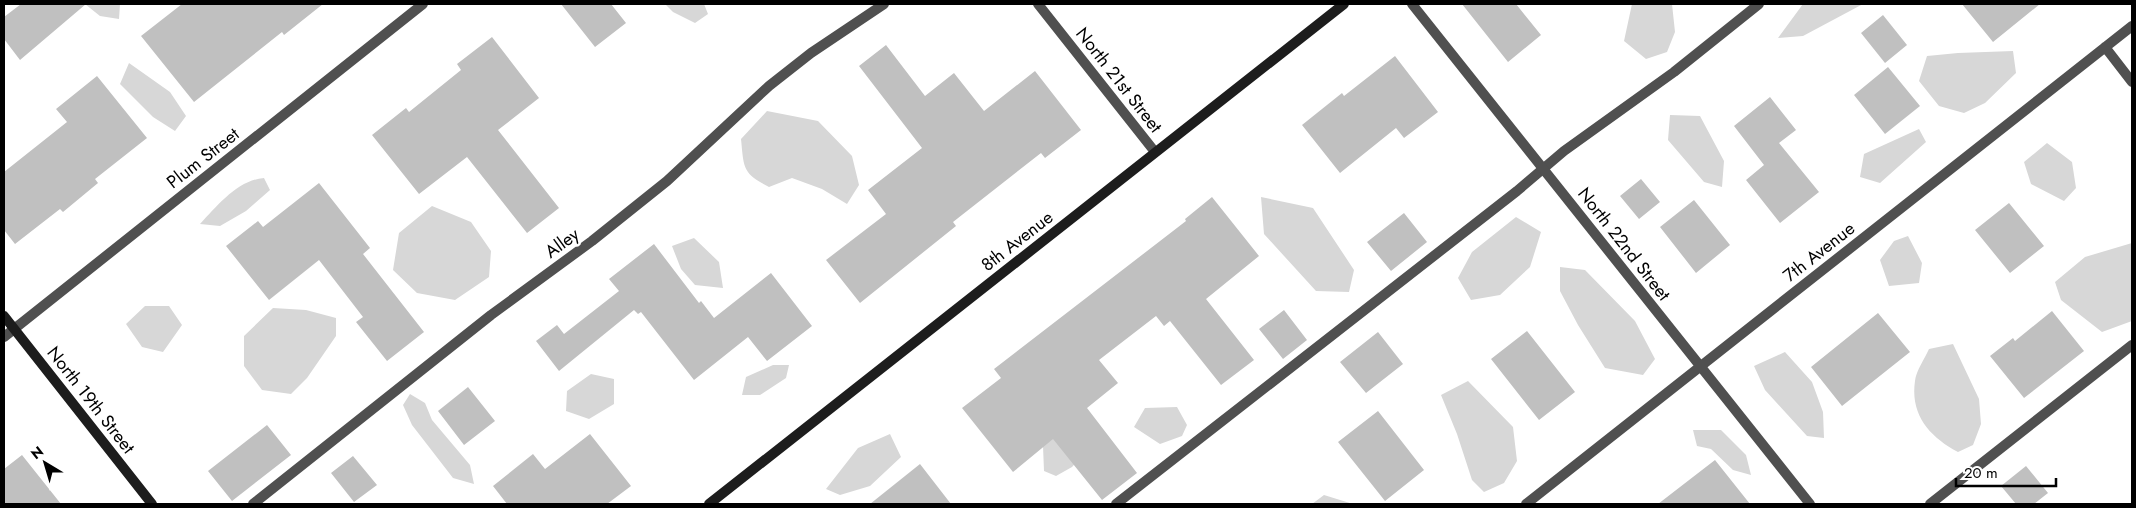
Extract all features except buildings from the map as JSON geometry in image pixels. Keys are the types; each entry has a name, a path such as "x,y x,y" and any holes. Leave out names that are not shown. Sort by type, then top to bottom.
{"street":[{"name":"Plum Street","path":"4,337 423,4"},
{"name":"Alley","path":"253,504 491,315 592,241 667,181 769,86 811,53 884,4"},
{"name":"North 21st Street","path":"1038,4 1155,152"},
{"name":"8th Avenue","path":"709,504 1344,4"},
{"name":"North 22nd Street","path":"1412,4 1810,504"},
{"path":"1116,504 1543,168 1674,72 1759,4"},
{"name":"7th Avenue","path":"1526,504 2132,26"},
{"path":"2105,47 2132,82"},
{"name":"North 19th Street","path":"4,316 152,504"},
{"path":"1930,504 2132,345"}],"shaded area":[{"path":"85,4 120,4 119,19 100,16"},
{"path":"665,4 704,4 708,14 695,23 673,12"},
{"path":"1632,4 1672,4 1675,32 1667,52 1646,59 1624,41"},
{"path":"1803,4 1863,4 1803,36 1778,38"},
{"path":"2013,51 2016,73 1985,103 1964,113 1939,106 1919,81 1927,56"},
{"path":"129,63 170,92 186,116 175,131 153,117 120,84"},
{"path":"767,111 818,121 852,156 859,185 847,204 822,189 792,178 769,187 749,173 744,163 741,139"},
{"path":"1670,115 1700,116 1724,161 1722,187 1704,182 1668,140"},
{"path":"1919,129 1926,142 1880,183 1860,177 1864,154"},
{"path":"2047,143 2072,162 2076,188 2064,201 2031,184 2024,162"},
{"path":"264,178 270,190 246,211 220,226 200,224 237,188 246,183"},
{"path":"1261,197 1313,208 1354,270 1349,292 1316,291 1264,234"},
{"path":"432,206 471,222 491,251 489,277 455,300 417,293 393,270 399,233"},
{"path":"1516,217 1541,232 1530,267 1500,295 1471,300 1458,278 1472,252"},
{"path":"1908,236 1922,263 1919,283 1889,286 1880,260 1894,241"},
{"path":"694,238 719,262 723,288 695,285 681,269 672,246"},
{"path":"2132,243 2132,321 2102,332 2061,300 2055,282 2085,257"},
{"path":"1560,267 1585,270 1635,321 1655,359 1643,375 1605,368 1578,325 1560,291"},
{"path":"145,306 169,306 182,325 163,352 142,347 126,324"},
{"path":"273,308 306,310 336,318 336,336 307,378 291,394 262,390 244,366 244,336"},
{"path":"1953,344 1979,399 1981,424 1973,445 1958,452 1939,439 1924,424 1919,414 1914,393 1917,373 1929,349"},
{"path":"1785,352 1812,382 1823,412 1824,438 1807,436 1765,390 1754,366"},
{"path":"773,365 789,365 786,378 760,395 742,395 746,377"},
{"path":"591,374 614,379 614,404 589,419 566,411 567,391"},
{"path":"1468,381 1513,427 1517,461 1504,483 1484,492 1472,480 1457,434 1441,395"},
{"path":"410,394 425,403 432,420 470,465 474,484 453,478 412,425 403,405"},
{"path":"1177,407 1187,425 1182,436 1160,444 1134,427 1145,408"},
{"path":"1067,425 1085,453 1072,467 1056,476 1044,471 1043,446"},
{"path":"1693,430 1721,430 1746,455 1751,475 1733,470 1711,449 1697,446"},
{"path":"890,434 901,457 870,486 840,495 826,489 858,448"},
{"path":"1324,495 1353,504 1312,504"}]}
